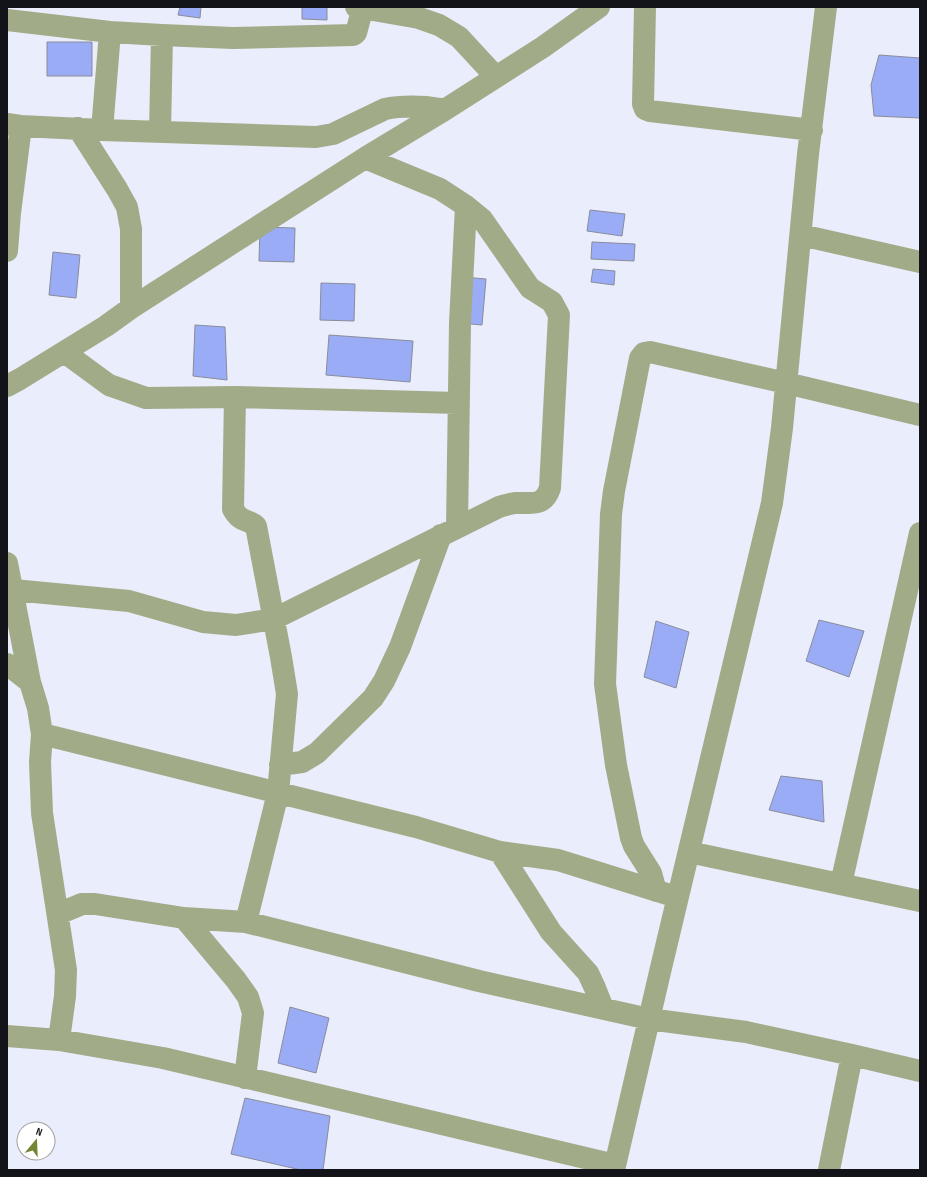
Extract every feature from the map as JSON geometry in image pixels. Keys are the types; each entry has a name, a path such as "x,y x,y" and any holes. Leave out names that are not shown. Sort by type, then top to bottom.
{"street":[{"path":"7,386 106,326 131,308 365,158 446,109 543,47 599,7"},
{"path":"645,7 643,104 645,109 650,111 812,130"},
{"path":"7,1036 60,1040 163,1058 615,1168 772,503 782,428 808,154 826,7"},
{"path":"7,20 110,32 162,35 233,38 353,35 356,33 361,8 419,18 439,25 459,37 496,77"},
{"path":"102,130 110,32"},
{"path":"160,132 162,35"},
{"path":"7,251 14,125 102,130 316,137 334,134 389,108 427,107 446,109"},
{"path":"78,128 127,207 131,229 131,308"},
{"path":"13,590 129,601 204,622 236,625 274,618 499,506 514,503 538,503 545,498 548,493 550,480 559,315 552,302 530,288 482,219 466,206 440,189 365,158"},
{"path":"280,765 302,762 317,752 373,698 384,682 400,647 449,531 458,403 460,324 466,206"},
{"path":"801,235 920,262"},
{"path":"64,352 109,385 146,398 235,397 458,403"},
{"path":"656,890 651,873 634,846 631,838 616,765 605,684 611,514 614,491 640,358 644,353 650,352 920,415"},
{"path":"235,397 233,509 237,516 256,526 282,657 287,694 278,793 246,922"},
{"path":"841,884 920,533"},
{"path":"7,563 30,682 38,708 42,734 40,762 42,813 66,970 65,996 60,1040"},
{"path":"7,664 30,682"},
{"path":"42,734 416,827 500,852 558,860 678,897"},
{"path":"500,852 551,932 588,973 603,1008"},
{"path":"689,852 920,901"},
{"path":"58,914 82,904 95,904 184,918 246,922 479,981 649,1019 746,1032 920,1071"},
{"path":"184,918 236,980 248,997 253,1013 246,1078"},
{"path":"829,1170 852,1055"}],"building":[{"path":"180,7 201,7 200,18 178,15"},
{"path":"302,7 327,7 327,20 302,19"},
{"path":"47,42 92,42 92,76 47,76"},
{"path":"879,55 920,58 920,118 874,116 871,85"},
{"path":"590,210 625,214 622,236 587,231"},
{"path":"260,227 295,228 294,262 259,261"},
{"path":"592,242 635,244 634,261 591,259"},
{"path":"53,252 80,255 76,298 49,295"},
{"path":"593,269 615,271 614,285 591,282"},
{"path":"463,277 486,279 482,325 460,323"},
{"path":"321,283 355,284 354,321 320,320"},
{"path":"195,325 225,327 227,380 193,376"},
{"path":"329,335 413,341 410,382 326,375"},
{"path":"819,620 864,631 849,677 806,661"},
{"path":"656,621 689,632 676,688 644,677"},
{"path":"781,776 822,781 824,822 769,810"},
{"path":"290,1007 329,1018 316,1073 278,1063"},
{"path":"245,1098 330,1116 323,1170 301,1170 231,1154"}]}
